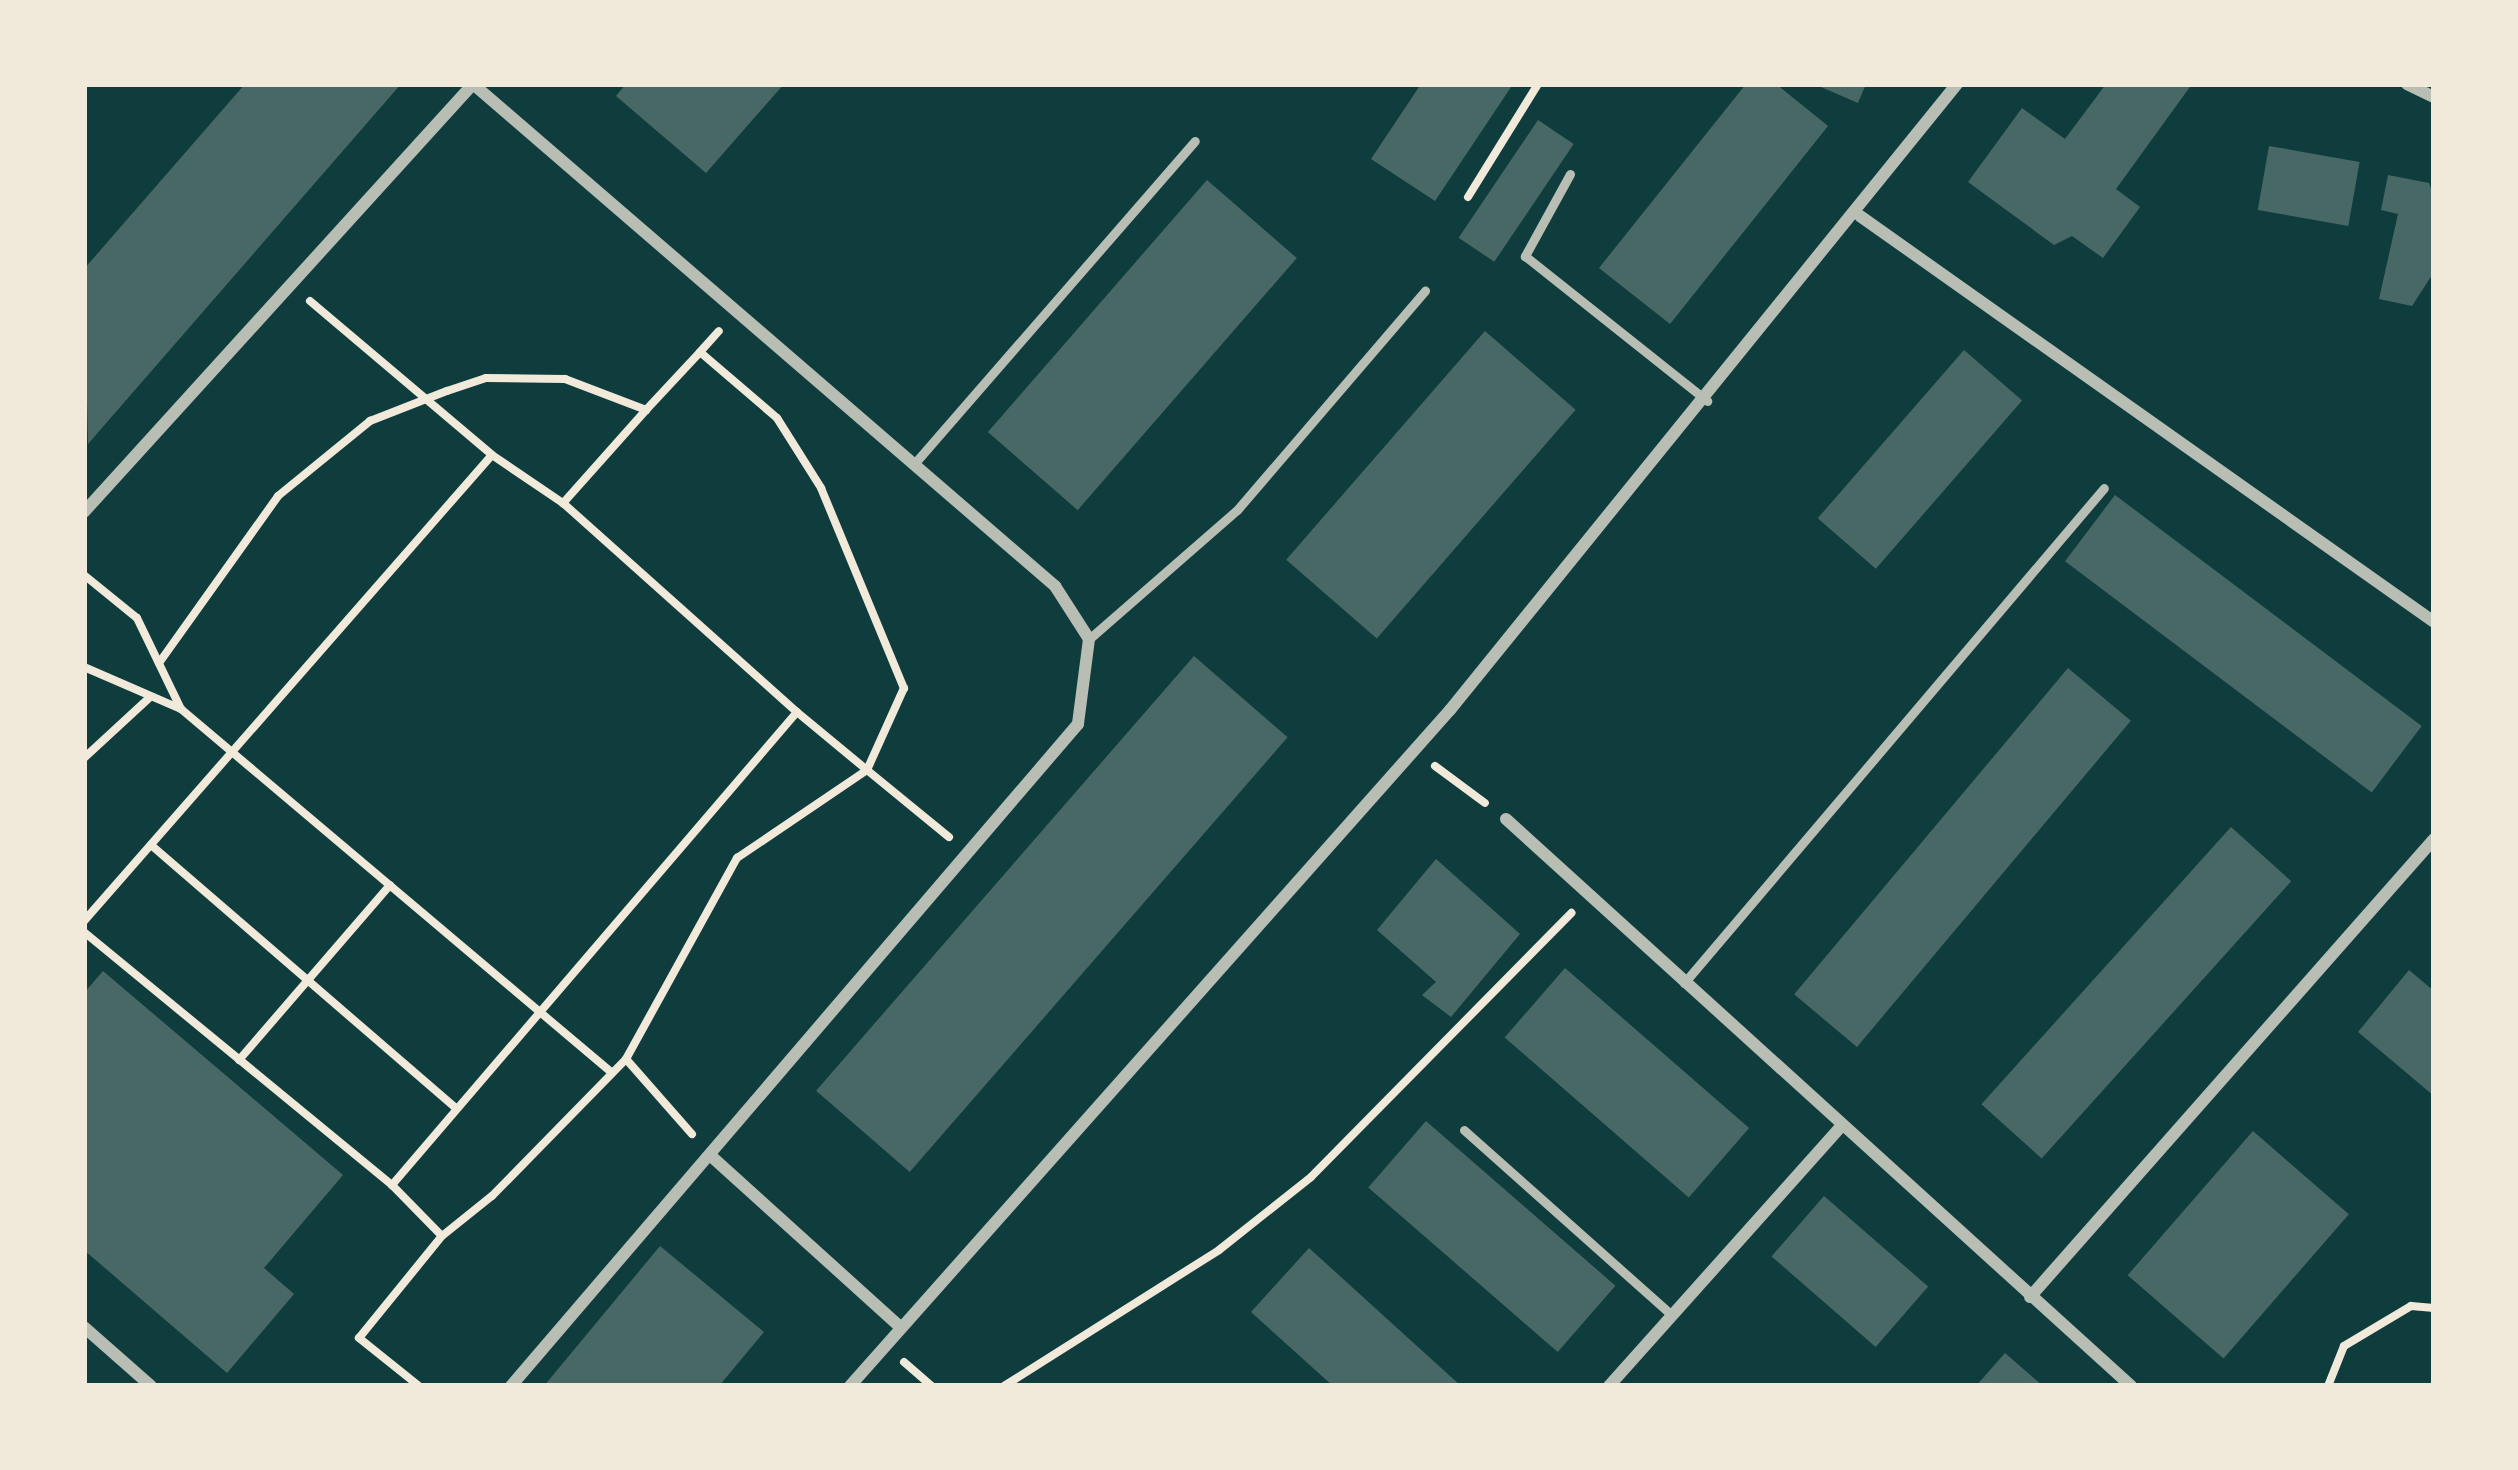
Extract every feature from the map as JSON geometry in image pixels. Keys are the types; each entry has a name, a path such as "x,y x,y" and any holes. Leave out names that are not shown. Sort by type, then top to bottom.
{"street":[{"path":"84,512 473,84 1055,586 1089,639 1078,724 511,1386"},
{"path":"850,1386 1414,751 1860,217 1957,84"},
{"path":"2408,84 2434,97"},
{"path":"1860,217 2434,622"},
{"path":"1506,819 1840,1128 2131,1386"},
{"path":"2030,1297 2434,839"},
{"path":"1609,1386 1840,1128"},
{"path":"711,1156 900,1327"},
{"path":"84,1327 151,1386"}],"lane":[{"path":"914,464 1195,141"},
{"path":"1570,174 1525,256 1707,400"},
{"path":"1089,639 1237,510 1425,291"},
{"path":"1684,983 2104,488"},
{"path":"1464,1130 1672,1315"}],"path":[{"path":"1468,197 1538,84"},
{"path":"326,315 492,455 563,503 797,712 970,854"},
{"path":"419,1386 359,1338 442,1236 626,1059 737,858 867,770 904,688 820,488 777,418 700,352 563,503"},
{"path":"159,663 278,496 370,422 424,401 526,376 646,410"},
{"path":"84,921 492,455"},
{"path":"84,575 137,618 181,709"},
{"path":"84,668 181,709 236,749 536,1014 611,1072"},
{"path":"84,758 150,697"},
{"path":"392,1185 797,712"},
{"path":"1414,751 1506,819"},
{"path":"151,845 456,1108"},
{"path":"239,1060 390,886"},
{"path":"1004,1386 1219,1250 1311,1177 1588,894"},
{"path":"84,932 392,1185 442,1236"},
{"path":"626,1059 711,1156"},
{"path":"2328,1386 2344,1346 2411,1306 2434,1308"}],"building":[{"path":"245,84 401,84 88,444 84,269"},
{"path":"626,84 784,84 706,173 616,96"},
{"path":"1421,84 1513,84 1435,201 1371,159"},
{"path":"1746,84 1776,84 1828,126 1670,324 1599,268"},
{"path":"1814,84 1866,84 1858,103"},
{"path":"2106,84 2192,84 2116,189 2140,207 2103,258 2072,236 2054,245 1968,182 2022,108 2065,139"},
{"path":"1538,120 1574,144 1494,262 1459,238"},
{"path":"2269,146 2360,162 2348,226 2258,210"},
{"path":"2388,175 2429,183 2434,197 2434,272 2412,306 2379,299 2398,214 2381,210"},
{"path":"1207,180 1297,258 1078,510 988,432"},
{"path":"1485,331 1576,410 1377,638 1286,560"},
{"path":"1964,350 2022,401 1876,569 1818,518"},
{"path":"2115,495 2422,726 2372,792 2065,561"},
{"path":"1194,656 1288,737 910,1172 816,1091"},
{"path":"2068,668 2131,721 1857,1047 1794,994"},
{"path":"2231,827 2291,881 2042,1158 1981,1104"},
{"path":"1436,859 1520,934 1451,1017 1422,995 1436,982 1377,930"},
{"path":"1565,968 1749,1128 1689,1198 1505,1037"},
{"path":"2409,970 2434,991 2434,1096 2358,1032"},
{"path":"103,971 343,1175 264,1268 294,1294 227,1373 84,1250 84,993"},
{"path":"1426,1121 1615,1286 1558,1352 1368,1187"},
{"path":"2253,1131 2349,1214 2224,1358 2128,1275"},
{"path":"1824,1196 1928,1287 1876,1347 1772,1256"},
{"path":"660,1246 764,1332 719,1386 544,1386"},
{"path":"1309,1248 1461,1386 1333,1386 1251,1312"},
{"path":"2005,1353 2043,1386 1976,1386"}]}
